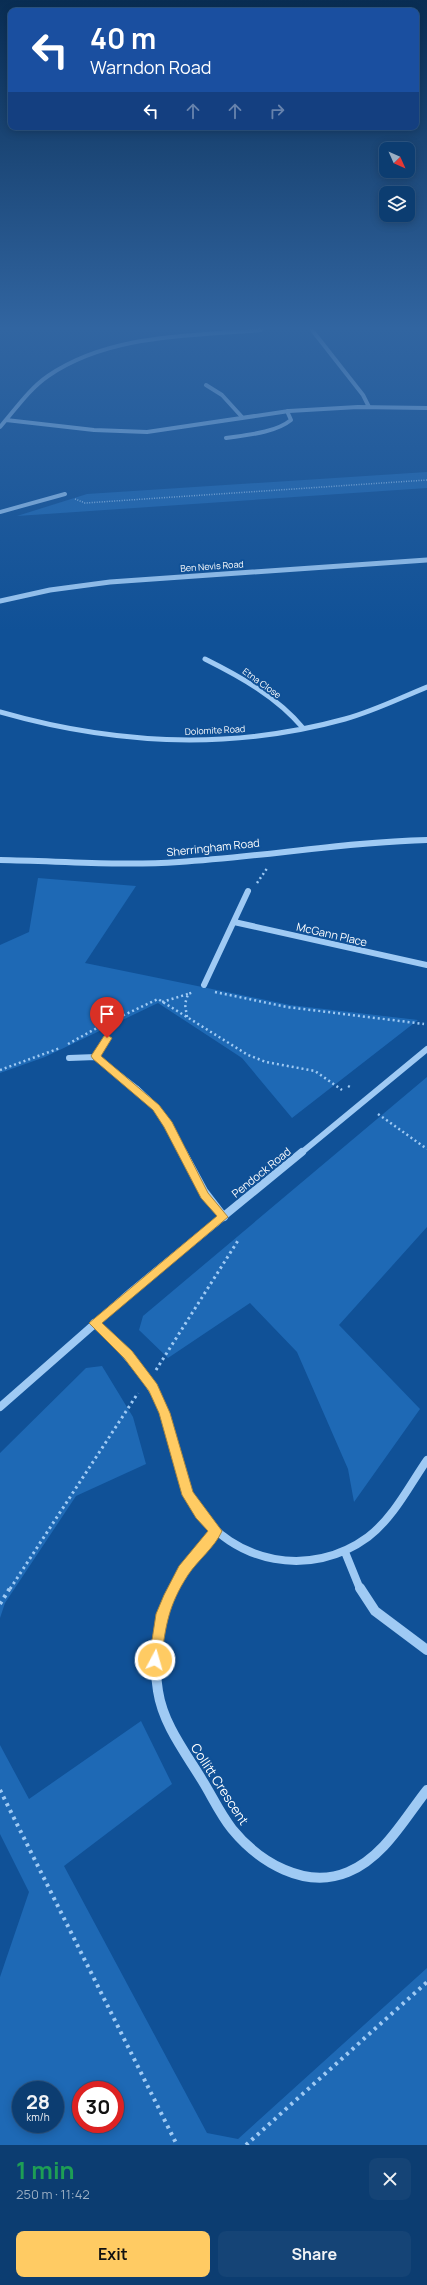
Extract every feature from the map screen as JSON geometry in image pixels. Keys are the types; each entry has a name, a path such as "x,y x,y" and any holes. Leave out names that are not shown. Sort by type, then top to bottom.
{"street":[{"path":"93,430 139,432 167,430"},
{"path":"226,438 245,436 265,430"},
{"path":"0,512 65,494"},
{"name":"Ben Nevis Road","path":"0,601 50,590 110,582 427,560"},
{"name":"Etna Close","path":"206,659 238,676 294,716 303,728"},
{"name":"Dolomite Road","path":"0,712 39,724 68,730 145,740 239,738 303,728 363,713 427,687"},
{"name":"Sherringham Road","path":"0,860 168,862 342,844 427,840"},
{"path":"203,987 248,891"},
{"name":"McGann Place","path":"234,922 427,965"},
{"path":"96,1056 107,1038"},
{"name":"Pendock Road","path":"0,1407 94,1323 427,1049"},
{"path":"69,1058 96,1056 156,1107 168,1125 204,1196 224,1217"},
{"path":"94,1323 128,1354 153,1388 166,1418 188,1495 200,1514 216,1531 244,1550 270,1560 314,1562 345,1552 369,1537 381,1524 427,1460"},
{"name":"Collitt Crescent","path":"216,1531 177,1581 166,1604 162,1614 156,1644 156,1676 162,1708 173,1737 235,1833 248,1848 287,1872 307,1877 335,1876 365,1863 377,1854 388,1843 409,1812 427,1790"},
{"path":"345,1552 353,1579 368,1603 375,1611 427,1650"}],"path":[{"path":"65,494 85,503 427,480"},
{"path":"248,891 254,888 279,850"},
{"path":"162,1002 188,994 203,987 287,1007 424,1024"},
{"path":"188,994 185,1004 187,1017 242,1052 266,1062 315,1071 342,1090"},
{"path":"348,1086 352,1088"},
{"path":"378,1114 427,1149"},
{"path":"162,1362 239,1239"},
{"path":"0,1603 134,1398"},
{"path":"0,1790 177,2145"},
{"path":"246,2145 427,1982"}],"shaded area":[{"path":"427,472 427,488 17,516 87,494"},
{"path":"38,878 136,886 85,963 290,1005 418,1020 292,1118 242,1058 158,1003 45,1057 0,1073 0,945 29,932"},
{"path":"427,1077 427,1227 339,1325 420,1409 354,1502 348,1469 297,1352 250,1303 168,1358 139,1330 143,1316"},
{"path":"102,1366 133,1417 146,1464 76,1496 5,1603 0,1618 0,1453 86,1368"},
{"path":"141,1721 172,1784 64,1866 207,2133 238,2139 427,1968 427,2145 0,2145 0,1977 29,1892 0,1834 0,1745 29,1799"}],"route":[{"path":"107,1038 96,1056 156,1107 168,1125 204,1196 224,1217 94,1323 128,1354 148,1379 159,1400 168,1423 188,1495 200,1514 216,1531 191,1560 177,1581 168,1599 162,1614 158,1631 155,1660"}]}
